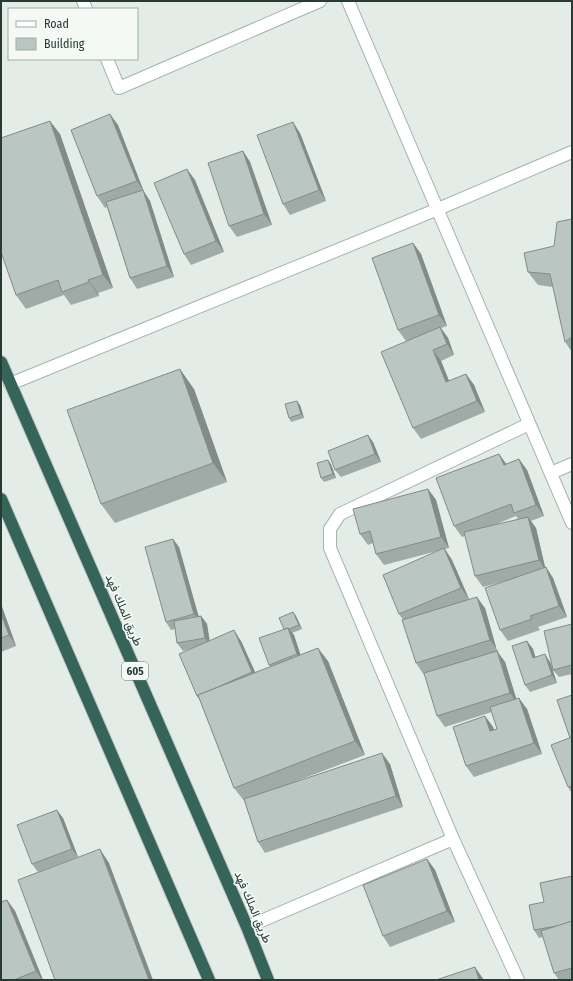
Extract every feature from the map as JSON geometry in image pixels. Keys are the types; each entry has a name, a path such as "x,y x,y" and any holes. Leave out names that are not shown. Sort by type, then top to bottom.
{"highway":[{"name":"طريق الملك فهد","path":"1,362 247,927 268,980"},
{"path":"1,499 209,980"}],"street":[{"path":"107,60 119,88 320,1"},
{"path":"348,1 572,523"},
{"path":"10,384 438,209 572,152"},
{"path":"518,980 452,839 330,548 330,529 340,514 529,424"},
{"path":"551,473 572,464"},
{"path":"247,927 452,839"}],"building":[{"path":"110,114 137,181 97,196 71,130"},
{"path":"50,121 103,275 62,292 58,280 16,295 1,252 1,138"},
{"path":"293,122 319,190 283,204 257,135"},
{"path":"243,151 264,214 229,226 208,163"},
{"path":"187,169 216,241 184,254 154,183"},
{"path":"143,190 167,266 130,278 106,202"},
{"path":"572,219 572,337 565,342 550,274 528,272 524,253 554,246 557,222"},
{"path":"413,243 439,315 398,330 372,258"},
{"path":"440,327 447,344 433,350 446,382 466,374 477,401 413,428 381,352"},
{"path":"180,369 213,463 101,504 67,410"},
{"path":"297,401 301,414 289,418 285,404"},
{"path":"368,435 375,454 335,470 328,451"},
{"path":"499,454 504,465 519,459 536,505 514,513 511,504 454,526 436,478"},
{"path":"328,460 333,474 321,478 317,463"},
{"path":"428,489 441,537 376,554 370,531 360,534 353,509"},
{"path":"528,517 539,560 475,576 464,532"},
{"path":"173,539 194,614 166,622 145,547"},
{"path":"444,548 461,588 399,614 383,575"},
{"path":"546,567 559,606 530,616 532,619 500,630 485,588"},
{"path":"477,597 490,640 416,663 402,620"},
{"path":"293,612 299,625 289,629 284,629 279,618"},
{"path":"1,614 9,635 1,638"},
{"path":"201,616 205,638 177,643 174,621"},
{"path":"572,624 572,665 553,670 544,631"},
{"path":"288,628 297,654 269,665 259,638"},
{"path":"234,630 252,672 197,696 179,654"},
{"path":"527,641 533,658 545,654 552,675 525,685 512,646"},
{"path":"318,648 355,741 234,788 198,695"},
{"path":"497,651 510,693 437,716 424,673"},
{"path":"572,695 572,737 570,738 557,700"},
{"path":"519,698 534,743 466,766 453,727 485,716 490,731 497,729 490,707"},
{"path":"572,737 572,786 568,787 551,745"},
{"path":"382,753 396,796 258,842 244,799"},
{"path":"57,810 72,849 32,864 17,825"},
{"path":"100,849 149,980 55,980 18,880"},
{"path":"427,859 447,911 383,936 363,885"},
{"path":"572,876 572,921 562,925 534,930 529,905 544,902 540,883"},
{"path":"7,900 36,971 14,980 1,980 1,902"},
{"path":"572,921 572,968 554,973 541,931"},
{"path":"475,967 479,980 436,980"}]}
